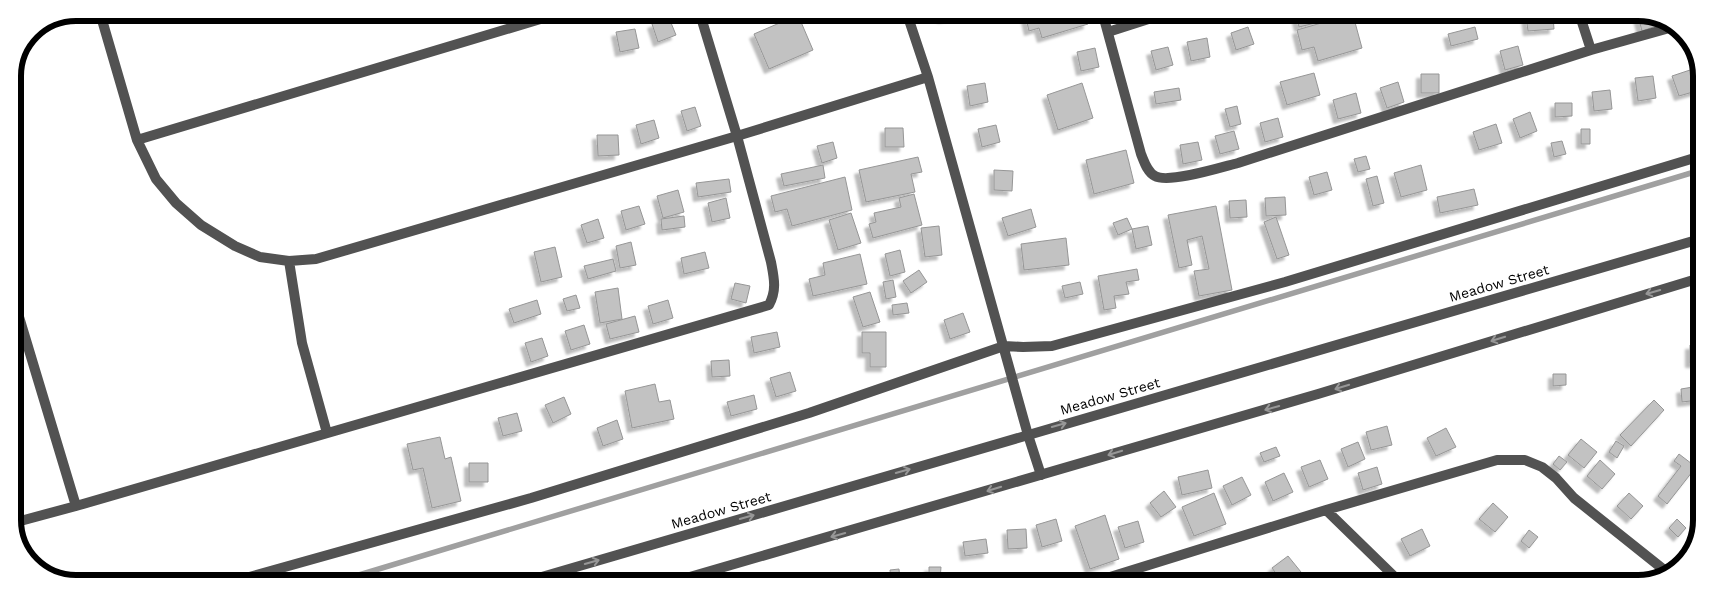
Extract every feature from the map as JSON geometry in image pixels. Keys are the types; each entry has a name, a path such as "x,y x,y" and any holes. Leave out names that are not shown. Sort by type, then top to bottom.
{"street":[{"path":"103,21 137,140 156,179 176,203 202,225 235,246 260,257 289,260 316,259 737,136 928,77"},
{"path":"137,140 534,21"},
{"path":"21,521 769,305 775,290 775,280 737,136 702,21"},
{"path":"909,21 928,77 1041,475"},
{"path":"1105,21 1141,154 1151,173 1157,178 1186,176 1238,163 1591,50 1665,29"},
{"path":"1108,32 1142,21"},
{"path":"1582,21 1591,50"},
{"path":"253,575 568,487 809,413 1004,346 1052,346 1285,282 1693,158"},
{"name":"Meadow Street","path":"548,575 1693,240"},
{"path":"289,260 302,343 327,433"},
{"path":"700,575 1318,394 1693,280"},
{"path":"21,324 76,506"},
{"path":"1119,575 1326,510 1497,460 1525,460 1542,467 1556,478 1574,498 1662,568"},
{"path":"1326,510 1393,575"}],"building":[{"path":"660,21 670,21 676,35 658,42 652,24"},
{"path":"784,21 801,21 813,50 769,69 754,34"},
{"path":"1027,21 1087,21 1088,24 1042,38 1039,28 1029,31"},
{"path":"1298,21 1323,21 1299,27"},
{"path":"1328,21 1355,21 1362,48 1318,61 1314,47 1302,50 1297,30"},
{"path":"1527,21 1553,21 1554,29 1528,31"},
{"path":"1639,21 1658,25 1642,31"},
{"path":"1248,27 1254,44 1236,50 1231,33"},
{"path":"1475,27 1478,39 1451,46 1448,34"},
{"path":"635,29 639,48 620,52 616,32"},
{"path":"1207,38 1210,57 1191,61 1187,42"},
{"path":"1518,46 1523,65 1505,70 1500,51"},
{"path":"1168,47 1173,65 1156,70 1151,51"},
{"path":"1095,48 1099,67 1081,71 1077,52"},
{"path":"1692,69 1693,92 1679,96 1672,76"},
{"path":"1314,73 1320,95 1287,105 1280,82"},
{"path":"1421,74 1439,74 1439,93 1421,93"},
{"path":"1653,76 1656,98 1638,101 1635,78"},
{"path":"1398,82 1404,102 1387,108 1380,88"},
{"path":"985,83 988,102 970,106 967,86"},
{"path":"1082,83 1093,118 1058,130 1047,95"},
{"path":"1179,88 1181,100 1156,104 1154,92"},
{"path":"1610,90 1612,109 1594,111 1592,92"},
{"path":"1356,93 1361,113 1338,119 1333,100"},
{"path":"1555,103 1572,103 1572,116 1555,117"},
{"path":"1237,106 1241,124 1230,127 1225,109"},
{"path":"695,107 701,126 687,131 681,111"},
{"path":"1530,112 1537,131 1520,138 1513,119"},
{"path":"1278,118 1283,137 1265,142 1260,123"},
{"path":"654,120 659,138 641,144 636,125"},
{"path":"1496,124 1502,143 1479,150 1473,132"},
{"path":"996,125 1000,142 982,147 978,129"},
{"path":"885,128 903,128 904,147 885,147"},
{"path":"1581,129 1590,129 1590,144 1581,144"},
{"path":"1234,131 1239,149 1220,154 1215,136"},
{"path":"597,135 618,135 619,155 598,156"},
{"path":"1562,141 1566,154 1554,157 1551,143"},
{"path":"833,142 837,158 822,163 817,146"},
{"path":"1198,142 1202,160 1183,164 1180,145"},
{"path":"1126,150 1134,183 1094,194 1086,160"},
{"path":"1366,156 1370,169 1358,172 1354,159"},
{"path":"918,157 922,172 911,174 915,192 866,202 859,170"},
{"path":"823,165 825,178 784,186 781,174"},
{"path":"1421,165 1427,190 1401,197 1394,173"},
{"path":"994,170 1013,171 1012,191 994,190"},
{"path":"1327,172 1332,190 1314,195 1309,177"},
{"path":"1377,176 1384,203 1373,206 1366,179"},
{"path":"845,177 852,210 792,226 787,209 775,212 771,196"},
{"path":"729,179 731,192 698,197 696,183"},
{"path":"1474,189 1478,205 1440,213 1437,197"},
{"path":"678,190 684,212 663,218 657,196"},
{"path":"914,194 922,225 873,238 869,224 876,222 874,213 901,207 899,198"},
{"path":"1285,197 1286,215 1266,216 1265,198"},
{"path":"726,198 730,218 712,222 708,203"},
{"path":"1246,200 1247,217 1230,218 1229,201"},
{"path":"639,206 645,224 626,230 621,211"},
{"path":"1216,206 1232,290 1199,296 1194,271 1209,269 1202,236 1187,240 1192,265 1179,268 1168,215"},
{"path":"1031,209 1036,227 1008,236 1002,218"},
{"path":"851,213 861,243 838,250 829,220"},
{"path":"684,216 685,227 662,230 661,219"},
{"path":"1276,217 1289,255 1277,259 1264,222"},
{"path":"1127,218 1132,229 1118,235 1113,223"},
{"path":"598,219 604,238 587,243 581,225"},
{"path":"939,226 942,255 925,257 921,228"},
{"path":"1148,226 1152,245 1136,249 1132,229"},
{"path":"1066,238 1069,265 1024,270 1021,244"},
{"path":"631,242 636,265 620,268 616,246"},
{"path":"555,247 562,277 541,282 534,252"},
{"path":"900,250 905,272 890,276 885,254"},
{"path":"705,252 709,268 684,274 681,258"},
{"path":"860,254 867,284 813,296 809,279 825,275 823,263"},
{"path":"613,259 616,271 588,279 584,266"},
{"path":"1137,269 1139,280 1126,282 1129,294 1114,296 1116,308 1104,310 1098,276"},
{"path":"919,270 927,282 911,293 903,281"},
{"path":"893,280 896,297 886,299 883,282"},
{"path":"1080,282 1083,294 1065,298 1062,286"},
{"path":"735,283 750,286 746,303 731,299"},
{"path":"618,288 622,319 600,323 595,292"},
{"path":"870,292 880,322 863,327 853,297"},
{"path":"576,295 580,308 567,311 563,299"},
{"path":"537,300 541,314 514,323 509,309"},
{"path":"668,300 673,318 653,324 648,306"},
{"path":"907,303 909,313 893,315 892,305"},
{"path":"963,313 970,332 950,339 944,320"},
{"path":"635,316 639,332 610,339 606,324"},
{"path":"584,325 590,344 571,350 565,331"},
{"path":"777,332 780,347 754,353 751,337"},
{"path":"862,332 886,332 886,367 870,367 870,353 862,353"},
{"path":"542,338 548,356 531,362 525,343"},
{"path":"1690,345 1693,345 1693,363 1690,363"},
{"path":"729,360 730,376 712,377 711,361"},
{"path":"790,372 796,391 776,397 770,378"},
{"path":"1553,374 1566,374 1566,385 1553,386"},
{"path":"655,384 659,402 670,400 674,419 632,428 625,391"},
{"path":"1693,387 1693,401 1682,402 1681,389"},
{"path":"754,395 757,409 731,416 727,402"},
{"path":"564,397 571,414 553,423 545,405"},
{"path":"1654,400 1664,410 1631,446 1620,435"},
{"path":"517,413 522,431 503,436 498,418"},
{"path":"617,420 623,439 603,446 597,428"},
{"path":"1387,426 1392,445 1371,450 1366,432"},
{"path":"1446,428 1456,447 1436,456 1427,438"},
{"path":"440,437 445,459 451,457 461,501 432,508 423,468 413,470 407,444"},
{"path":"1581,439 1597,452 1584,468 1568,455"},
{"path":"1616,441 1624,446 1617,458 1609,452"},
{"path":"1358,442 1365,459 1348,467 1341,449"},
{"path":"1276,447 1280,456 1264,462 1260,453"},
{"path":"1679,454 1693,465 1693,471 1667,504 1658,496 1681,466 1674,461"},
{"path":"1559,456 1567,462 1560,470 1553,464"},
{"path":"1320,460 1328,479 1309,487 1301,467"},
{"path":"1600,460 1615,474 1602,489 1587,476"},
{"path":"469,463 488,463 488,482 469,482"},
{"path":"1377,467 1382,484 1363,490 1358,473"},
{"path":"1208,470 1212,488 1182,495 1178,477"},
{"path":"1284,473 1293,492 1273,501 1265,482"},
{"path":"1242,477 1251,495 1232,505 1223,486"},
{"path":"1164,491 1176,507 1161,517 1150,503"},
{"path":"1214,493 1226,524 1194,536 1182,507"},
{"path":"1629,493 1643,506 1631,519 1617,506"},
{"path":"1493,503 1508,517 1495,532 1479,519"},
{"path":"1105,515 1119,559 1090,569 1075,526"},
{"path":"1056,519 1062,541 1042,547 1036,525"},
{"path":"1677,519 1686,528 1678,537 1669,528"},
{"path":"1138,521 1144,542 1125,548 1118,527"},
{"path":"1026,529 1027,548 1008,549 1007,530"},
{"path":"1422,529 1430,546 1410,556 1401,539"},
{"path":"1529,530 1538,537 1529,548 1521,541"},
{"path":"986,539 988,553 965,556 963,542"},
{"path":"1288,556 1301,572 1297,575 1277,575 1272,568"},
{"path":"929,567 941,567 940,575 929,575"},
{"path":"899,569 900,575 890,575 890,570"}],"waterway":[{"path":"359,575 1693,172"}]}
